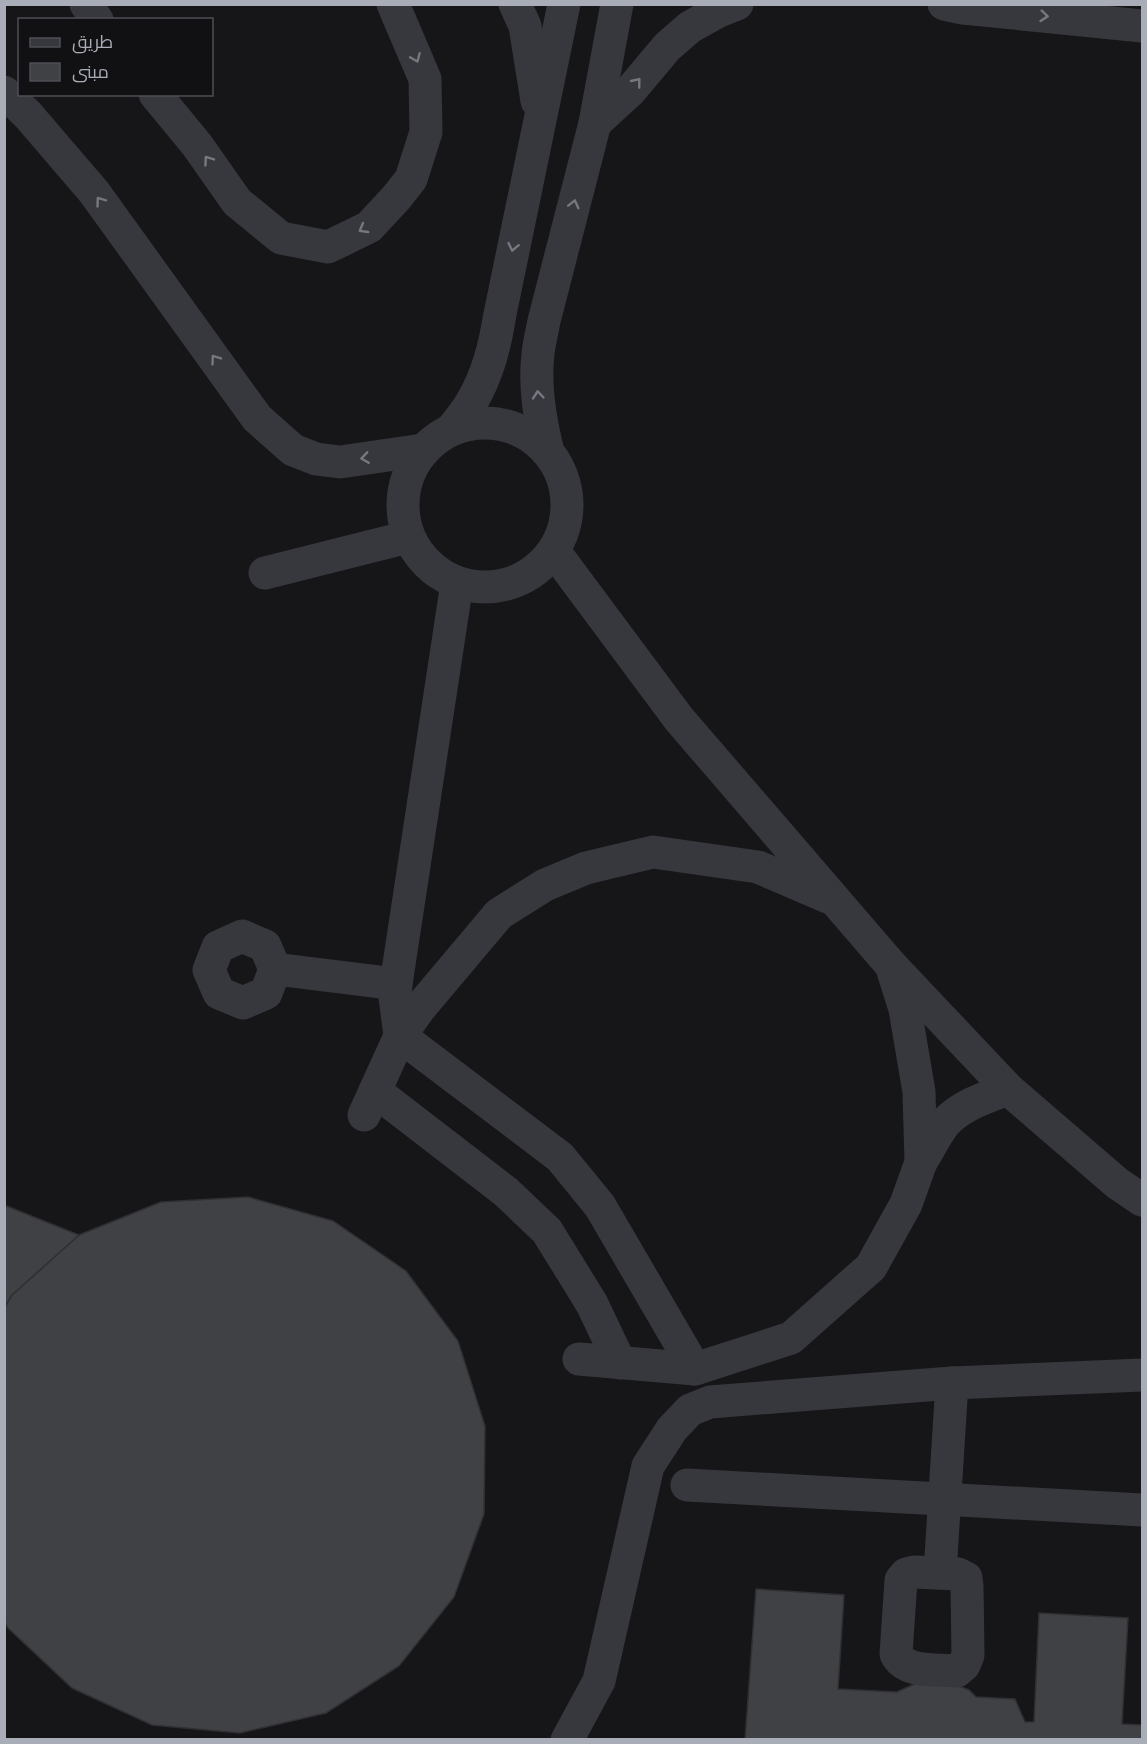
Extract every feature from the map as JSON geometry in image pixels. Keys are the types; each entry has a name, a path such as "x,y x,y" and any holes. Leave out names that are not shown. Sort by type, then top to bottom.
{"street":[{"path":"86,4 96,18"},
{"path":"157,96 197,145 237,202 281,238 328,247 369,227 396,198 411,179 426,132 425,79 393,4"},
{"path":"515,4 525,26 540,118"},
{"path":"452,429 471,404 485,375 495,345 564,4"},
{"path":"548,452 540,420 537,387 538,354 544,321 595,123 617,4"},
{"path":"595,123 631,90 667,47 690,27 737,4"},
{"path":"944,4 963,8 1143,26"},
{"path":"4,92 94,192 257,418 293,450 316,459 340,462 423,450"},
{"path":"472,423 493,423 514,428 532,438 548,452 559,470 566,490 567,511 563,532 554,551 540,568 521,580 501,587 479,588 457,584 437,573 420,556 408,537 403,514 403,491 410,469 423,450 436,438 452,429 472,423"},
{"path":"265,573 408,537"},
{"path":"554,551 679,719 891,964 1008,1089 1117,1183 1143,1200"},
{"path":"457,584 396,984 395,997 400,1036 560,1157 600,1206 695,1369"},
{"path":"620,1363 592,1304 547,1231 506,1192 369,1103 400,1036 499,914 545,885 586,868 653,852 758,867 835,900"},
{"path":"891,964 905,1009 919,1092 921,1162"},
{"path":"275,969 396,984"},
{"path":"579,1359 695,1369 790,1338 870,1267 906,1204 921,1162 946,1122 980,1100 1008,1089"},
{"path":"567,1740 599,1681 648,1466 672,1429 690,1410 710,1402 952,1383 1143,1375"},
{"path":"940,1573 952,1383"},
{"path":"687,1485 1143,1510"}],"building":[{"path":"248,1197 333,1221 406,1271 458,1341 485,1426 484,1514 454,1597 399,1666 326,1713 240,1733 152,1725 72,1688 8,1628 4,1621 4,1308 12,1295 79,1235 161,1202"},
{"path":"4,1205 79,1235 12,1295 4,1308"},
{"path":"756,1589 844,1595 838,1689 897,1692 921,1681 946,1681 969,1690 976,1697 1015,1699 1025,1722 1034,1722 1039,1613 1128,1618 1122,1724 1142,1725 1142,1740 745,1740"}]}
